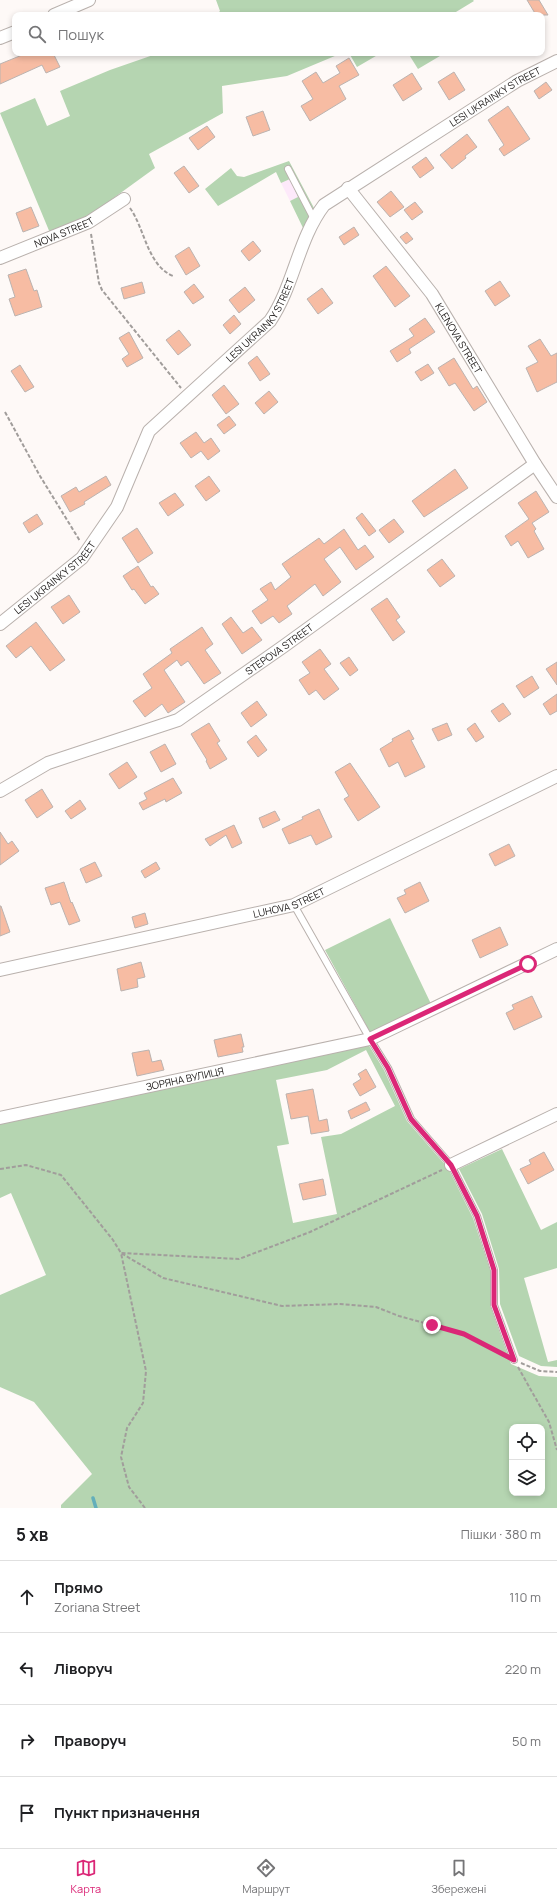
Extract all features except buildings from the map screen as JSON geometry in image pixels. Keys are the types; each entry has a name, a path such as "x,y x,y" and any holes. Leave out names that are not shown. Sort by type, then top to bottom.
{"street":[{"path":"61,12 89,0"},
{"path":"0,38 12,33"},
{"name":"LESI UKRAINKY STREET","path":"0,624 82,558 117,507 149,431 270,322 280,306 314,219 324,205 348,188 517,81 557,61"},
{"name":"KLENOVA STREET","path":"348,188 432,294 535,464 557,497"},
{"name":"NOVA STREET","path":"0,258 89,222 124,199"},
{"name":"STEPOVA STREET","path":"0,791 48,763 178,720 284,646 535,464"},
{"name":"LUHOVA STREET","path":"0,970 294,906 557,776"},
{"name":"ЗОРЯНА ВУЛИЦЯ","path":"0,1118 370,1039 557,949"},
{"path":"451,1165 557,1114"}],"lane":[{"path":"288,169 314,219"},
{"path":"294,906 388,1068 411,1119 451,1165 477,1216 494,1270 494,1305 514,1360"}],"path":[{"path":"124,199 133,211 155,260 166,273 173,276"},
{"path":"89,222 99,284 102,290 188,397"},
{"path":"6,412 40,476 78,539 87,550"},
{"path":"0,1169 26,1165 61,1175 114,1240 122,1253 146,1371 144,1402 127,1428 121,1457 128,1487 145,1508"},
{"path":"122,1253 239,1258 310,1232 451,1165"},
{"path":"122,1253 163,1278 282,1306 340,1304 376,1307 399,1316 464,1334 514,1360 540,1371 557,1372"},
{"path":"514,1360 549,1422 557,1450"}],"shaded area":[{"path":"290,179 299,197 290,201 281,183"}],"green space":[{"path":"216,0 474,1 456,12 219,12 220,11"},
{"path":"150,56 335,56 287,76 222,86 223,113 149,154 155,168 86,218 50,233 0,113 35,98 47,126 70,116 60,91 110,70"},
{"path":"351,56 376,56 357,67"},
{"path":"410,56 440,56 418,69"},
{"path":"289,161 314,208 310,212 304,230 290,201 298,197 290,179 281,183 276,172 218,206 205,189 231,168 237,176 244,177"},
{"path":"390,918 432,1006 371,1034 325,950"},
{"path":"368,1044 384,1070 407,1121 448,1168 473,1218 490,1270 490,1305 511,1364 539,1376 557,1377 557,1508 61,1508 61,1505 92,1474 34,1402 0,1387 0,1295 46,1275 11,1193 0,1198 0,1123","holes":["366,1050 395,1106 341,1134 321,1137 337,1214 293,1223 277,1146 289,1144 276,1080 327,1070"]},
{"path":"502,1149 541,1230 557,1222 557,1268 524,1278 548,1362 557,1360 557,1367 541,1366 519,1356 500,1304 499,1269 482,1214 459,1169"}],"waterway":[{"path":"93,1498 96,1508"}],"route":[{"path":"432,1325 464,1334 514,1360 494,1305 494,1270 477,1216 451,1165 411,1119 388,1068 370,1039 528,964"}]}
